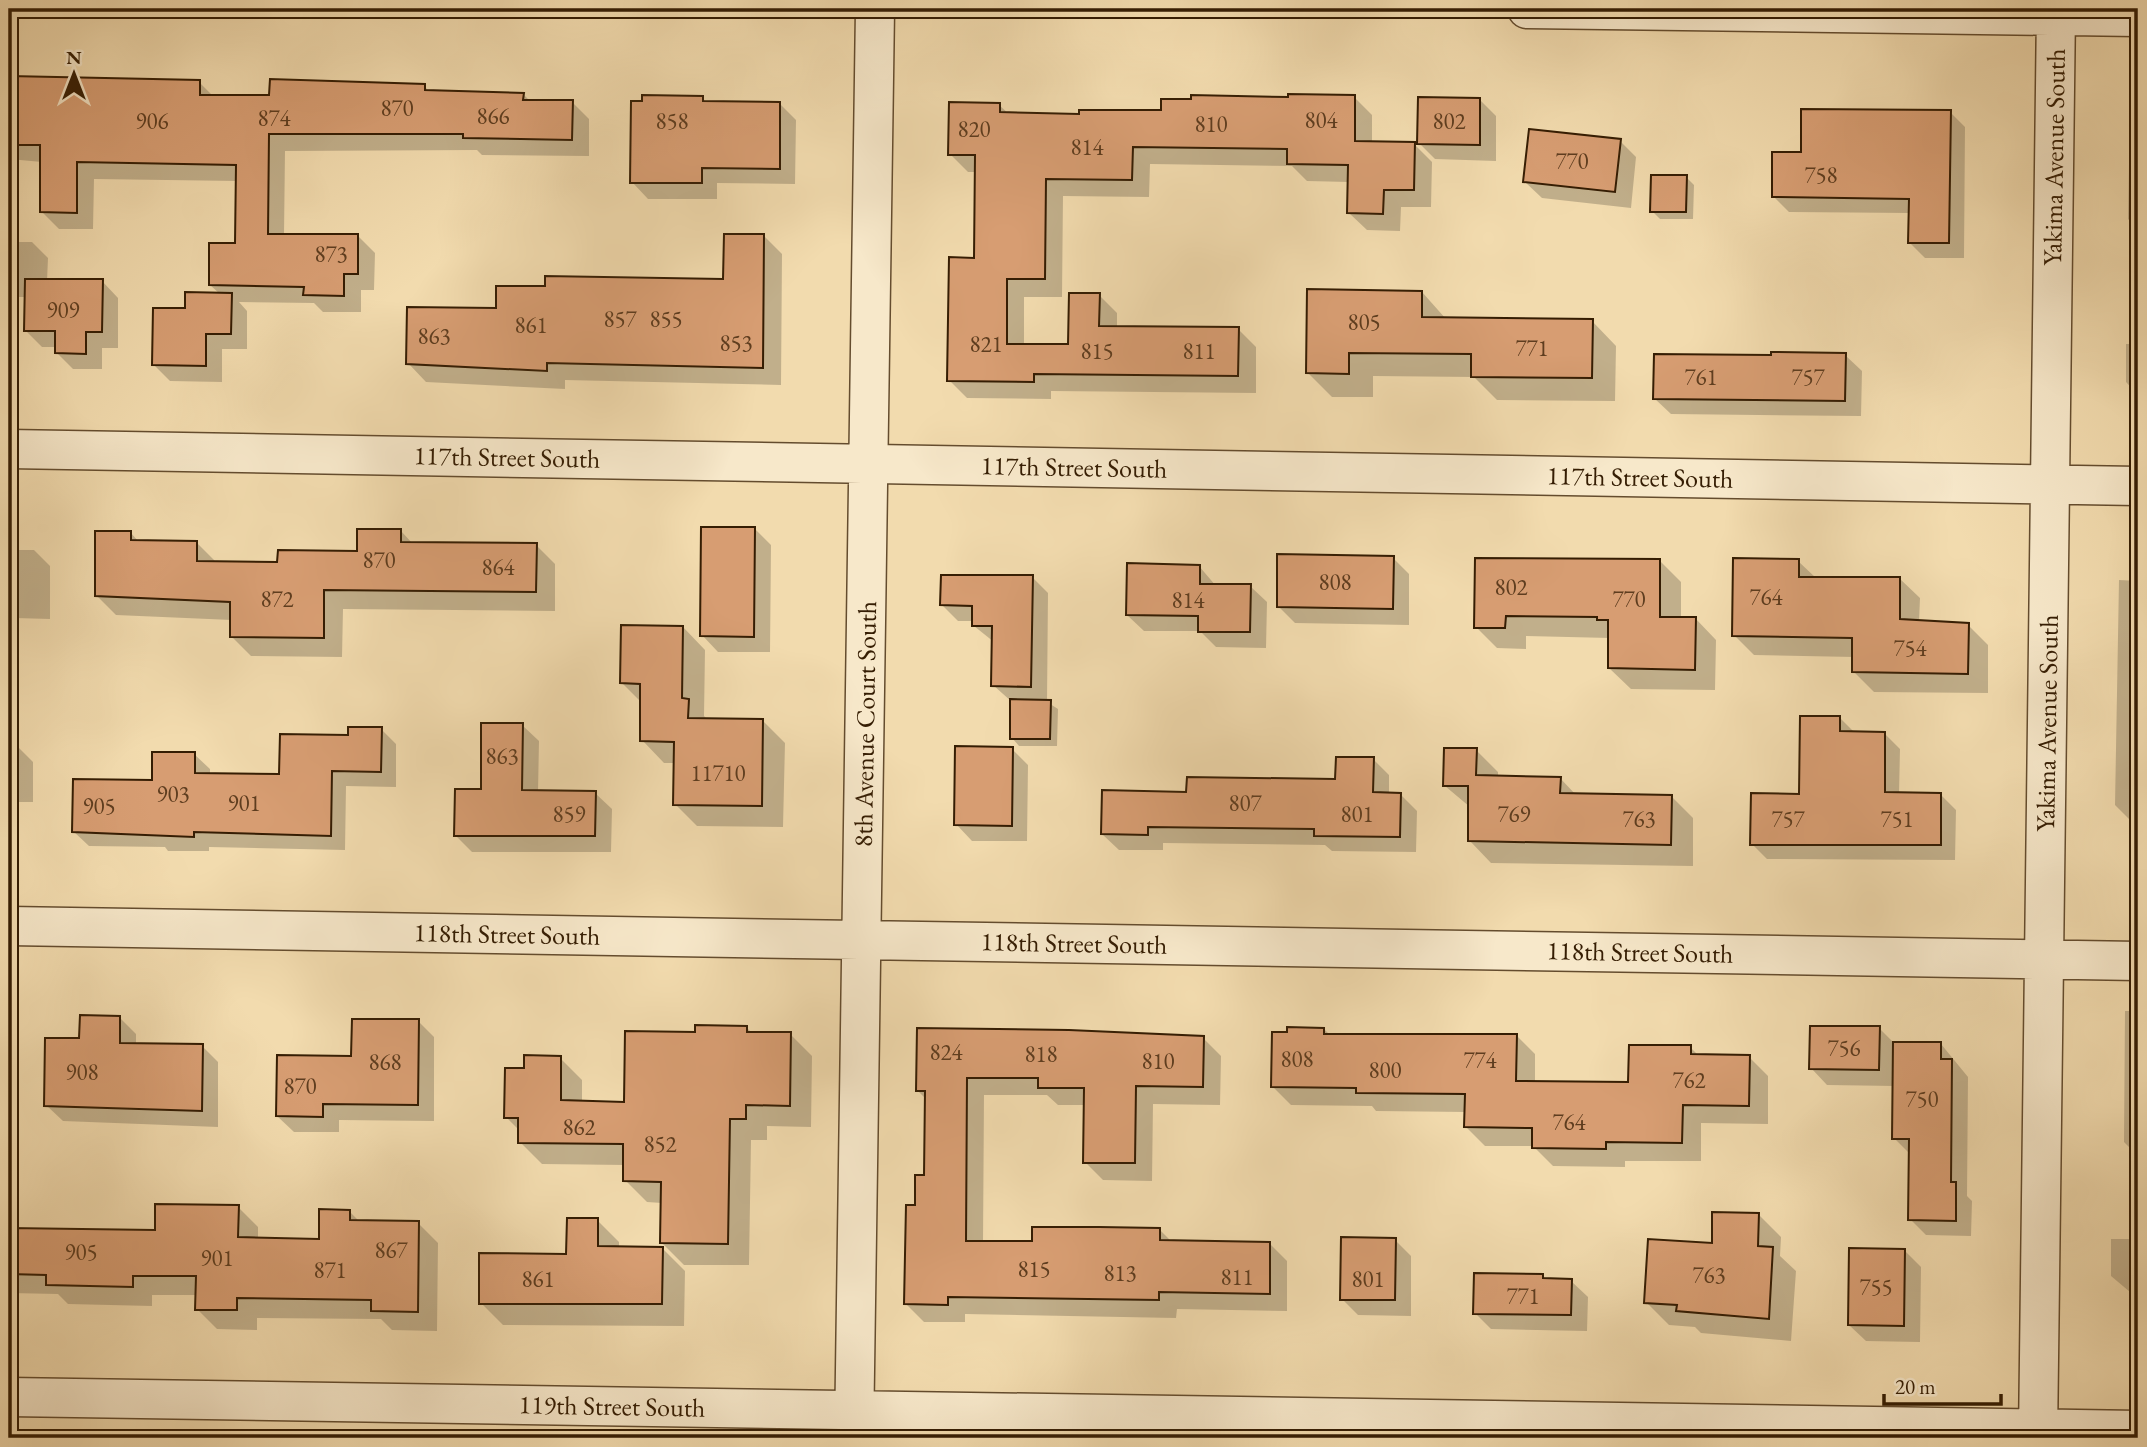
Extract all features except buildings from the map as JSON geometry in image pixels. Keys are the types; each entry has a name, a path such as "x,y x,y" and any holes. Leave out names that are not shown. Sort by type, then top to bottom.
{"street":[{"name":"8th Avenue Court South","path":"854,1424 875,9"},
{"path":"1527,9 2056,12 2138,17"},
{"name":"Yakima Avenue South","path":"2038,1433 2056,12"},
{"name":"117th Street South","path":"9,449 2138,486"},
{"name":"118th Street South","path":"9,926 2138,961"},
{"name":"119th Street South","path":"9,1396 854,1424 2038,1433 2138,1430"}]}
